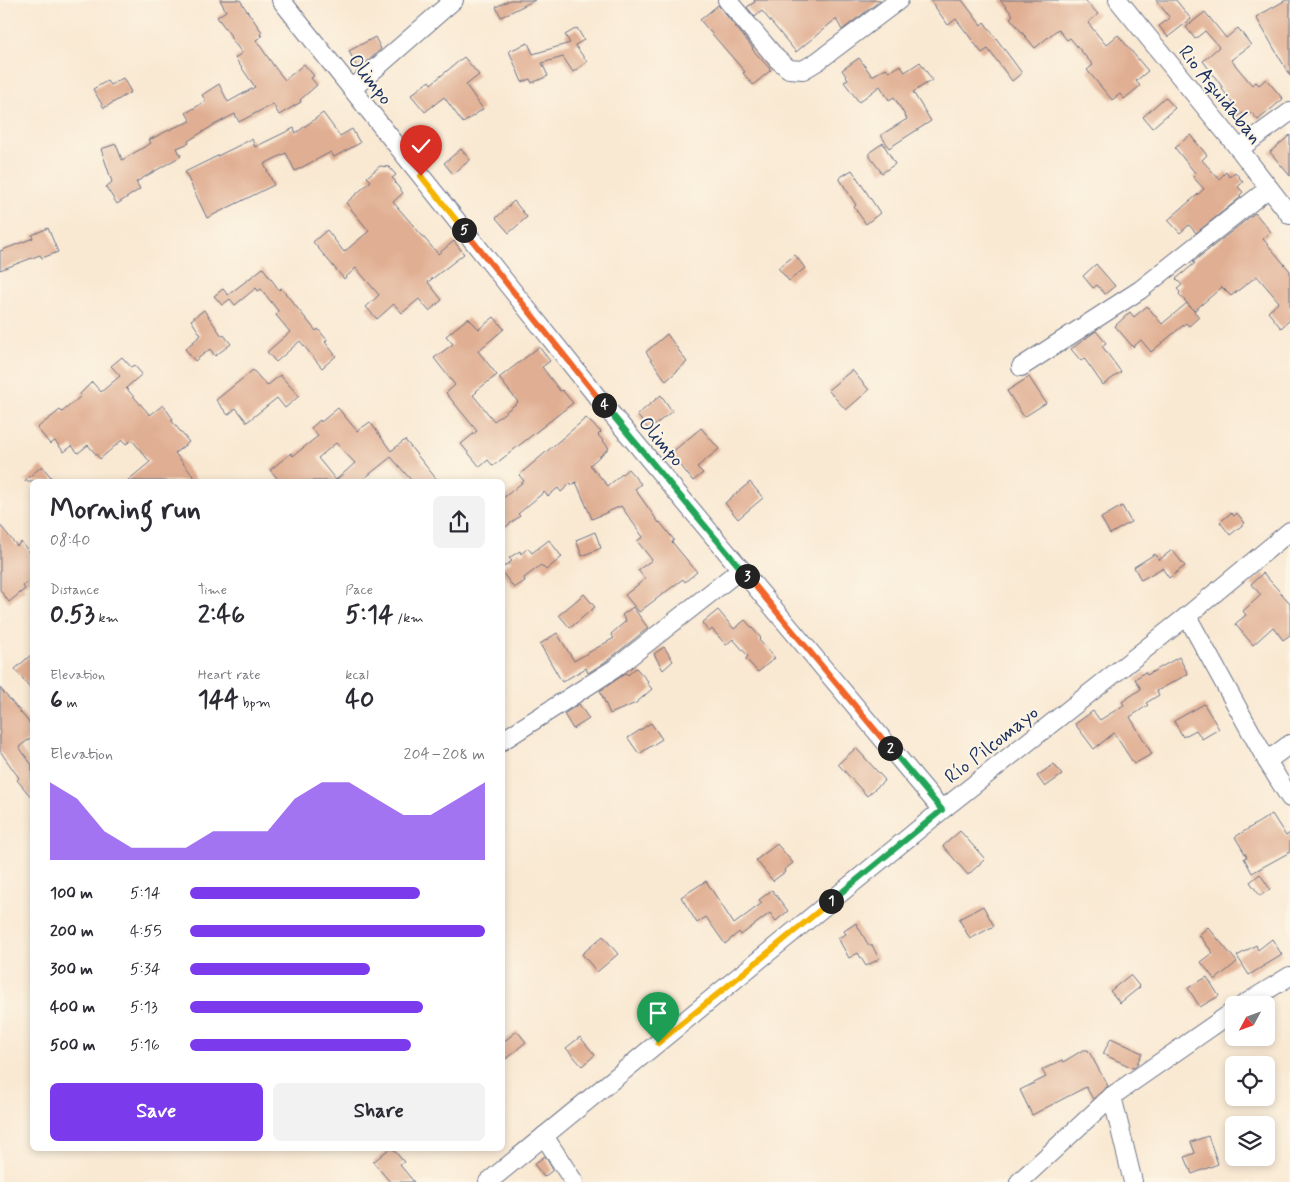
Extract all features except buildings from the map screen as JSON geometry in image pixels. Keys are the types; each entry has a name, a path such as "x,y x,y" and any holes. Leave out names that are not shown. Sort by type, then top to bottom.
{"street":[{"name":"Olimpo","path":"280,0 598,398 942,810"},
{"path":"352,89 454,0"},
{"path":"727,0 777,59 789,69 803,70 818,61 899,0"},
{"name":"Rio Aquidaban","path":"1118,0 1290,215"},
{"path":"1239,149 1290,112"},
{"path":"1022,368 1140,290 1269,188"},
{"name":"Río Pilcomayo","path":"488,1182 942,810 1187,616 1290,531"},
{"path":"505,739 614,669 741,569"},
{"path":"1187,616 1267,761 1290,798"},
{"path":"1267,761 1290,744"},
{"path":"1258,996 1290,976"},
{"path":"1019,1182 1112,1096 1225,1017"},
{"path":"1112,1096 1133,1182"},
{"path":"544,1136 574,1182"}],"route":[{"path":"421,176 598,398 942,810 658,1043"}]}
